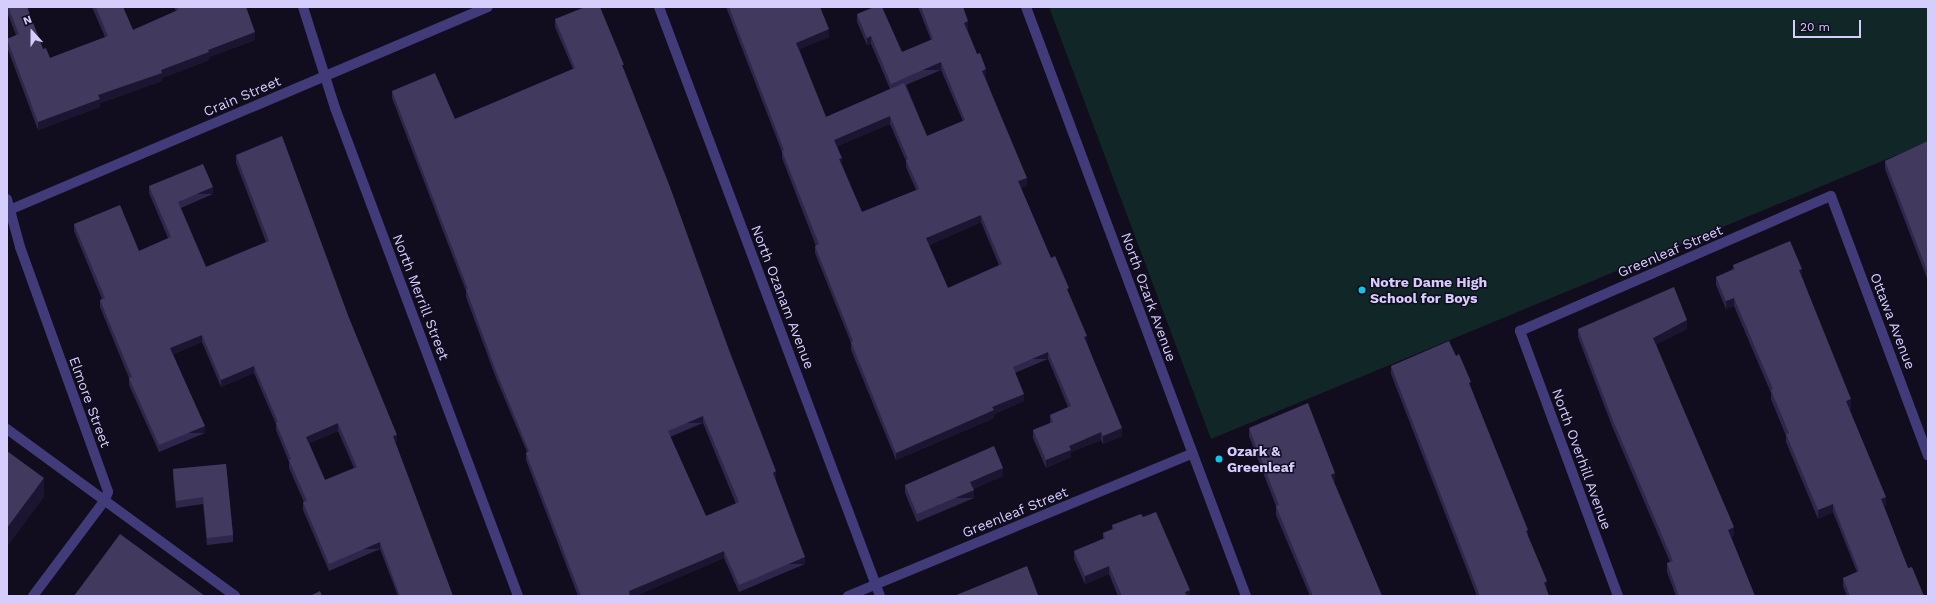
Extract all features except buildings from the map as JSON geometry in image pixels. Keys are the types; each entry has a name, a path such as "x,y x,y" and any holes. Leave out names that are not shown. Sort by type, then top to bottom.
{"street":[{"name":"North Merrill Street","path":"303,7 335,108 518,596"},
{"name":"Crain Street","path":"8,210 488,7"},
{"name":"North Ozanam Avenue","path":"659,7 880,596"},
{"name":"North Ozark Avenue","path":"1026,7 1246,596"},
{"name":"Greenleaf Street","path":"1520,331 1831,196"},
{"name":"Ottawa Avenue","path":"1831,196 1928,455"},
{"name":"Elmore Street","path":"7,199 8,210 20,247 108,492 105,500"},
{"name":"North Overhill Avenue","path":"1520,331 1618,596"},
{"path":"7,429 236,596"},
{"name":"Greenleaf Street","path":"848,596 1192,453"},
{"path":"33,596 105,500"}],"green space":[{"name":"Notre Dame High School for Boys","path":"1049,7 1928,7 1928,142 1211,439"}],"place":[{"name":"Notre Dame High School for Boys","path":"1362,290"},
{"name":"Ozark & Greenleaf","path":"1219,459"}]}
